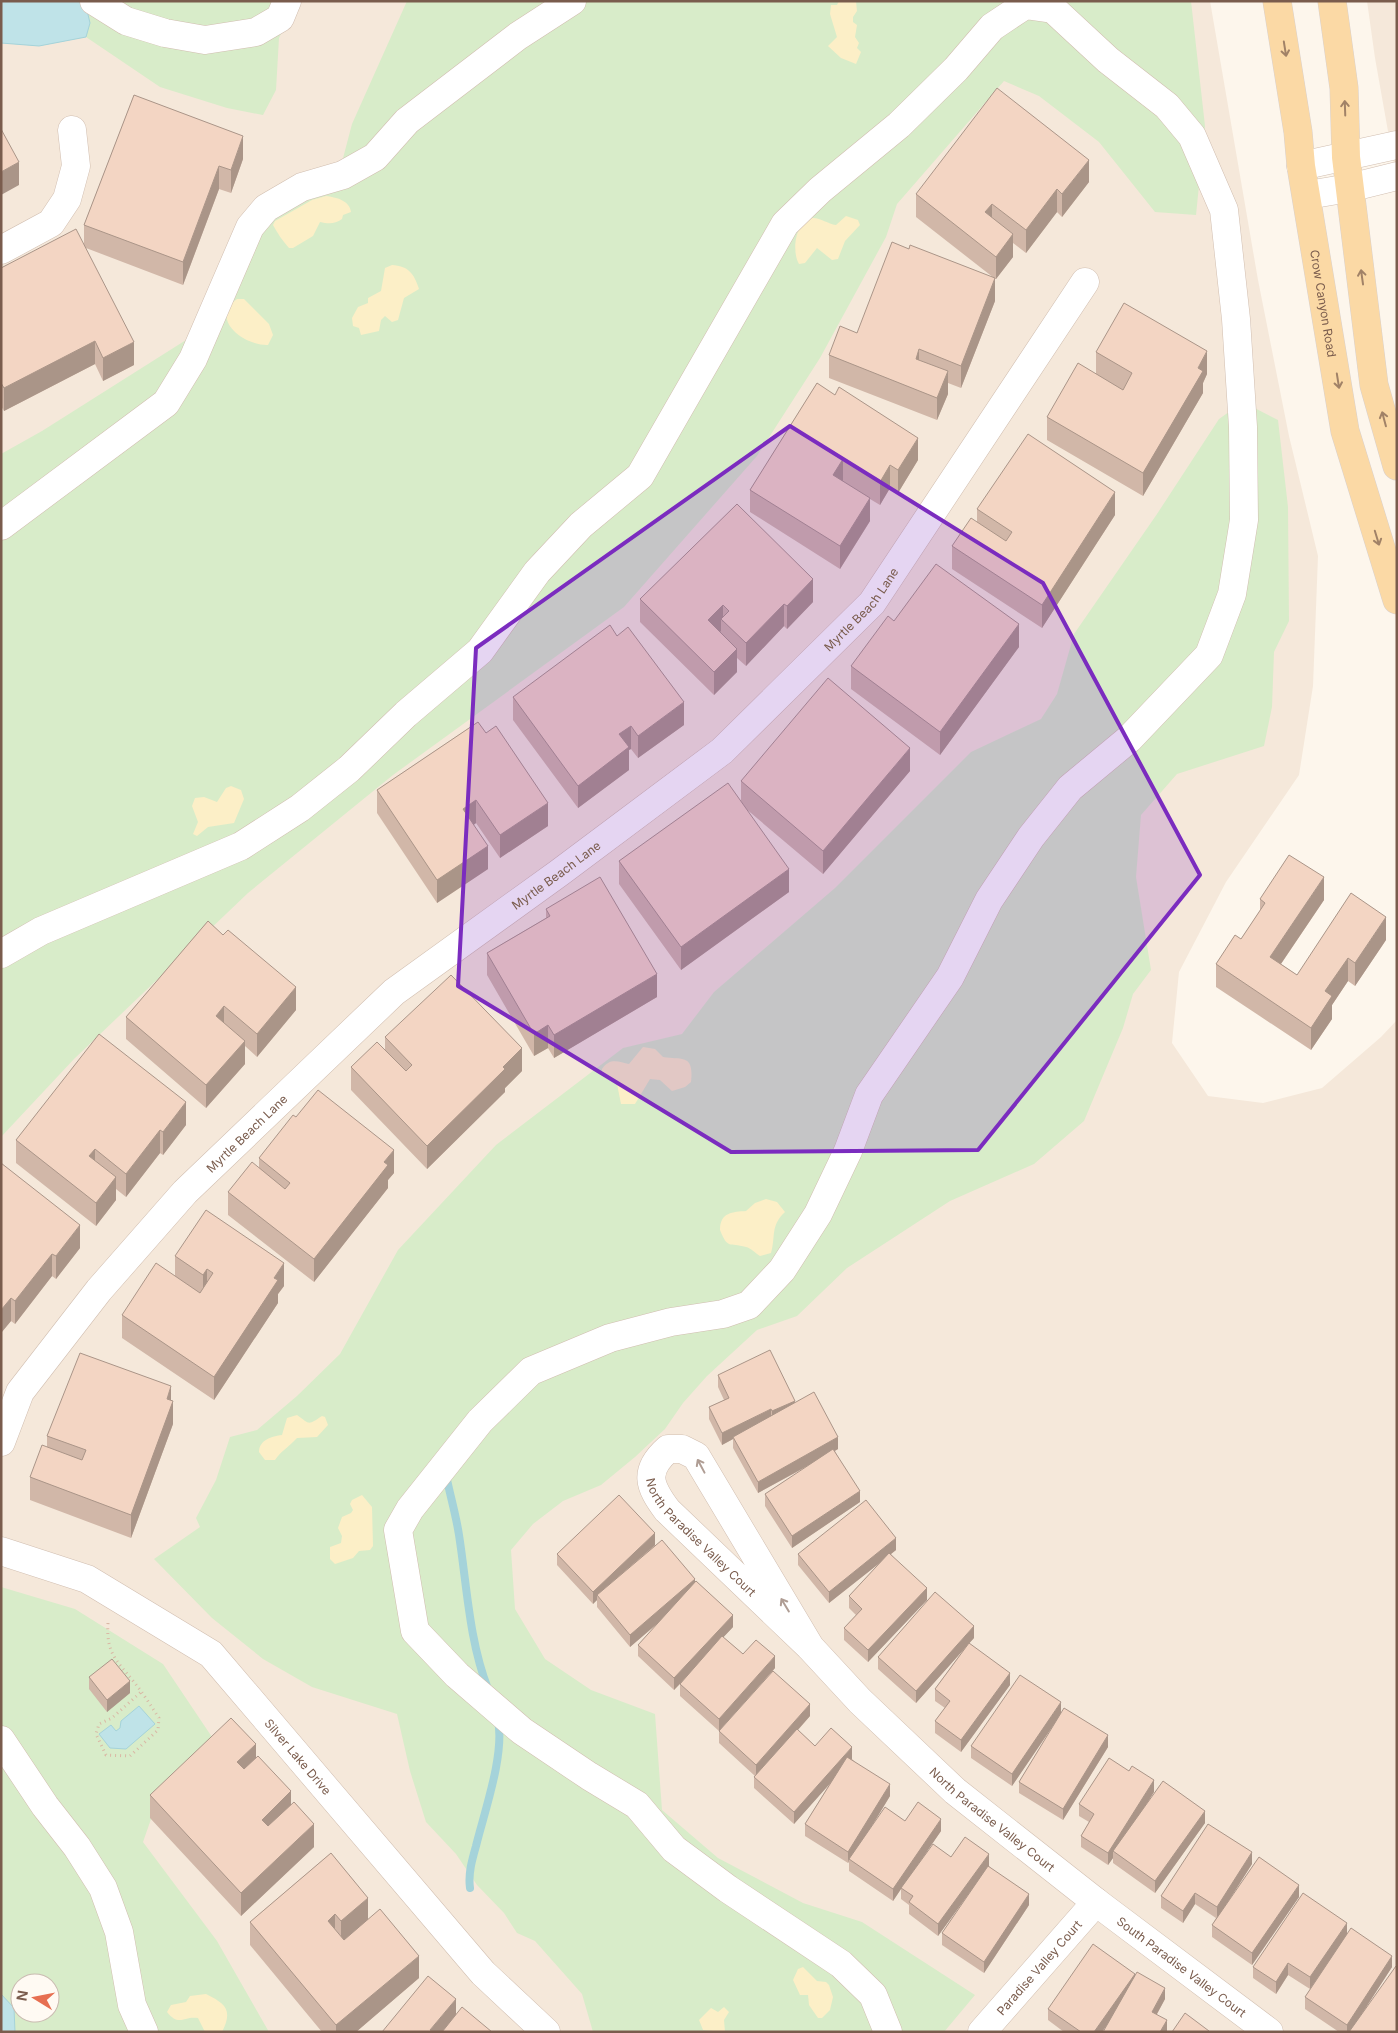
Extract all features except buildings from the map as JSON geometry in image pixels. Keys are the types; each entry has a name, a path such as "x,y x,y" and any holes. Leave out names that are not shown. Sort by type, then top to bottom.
{"main road":[{"name":"Crow Canyon Road","path":"1277,1 1298,132 1301,166 1308,195 1346,431 1397,600"},
{"path":"1332,1 1344,88 1349,188 1369,325 1374,385 1397,466"}],"street":[{"path":"94,1 126,21 165,33 205,40 256,32 280,18 287,1"},
{"path":"1,526 166,403 192,359 250,226 266,208 302,187 343,175 375,156 408,120 518,36 572,1"},
{"path":"1,954 41,931 241,846 267,830 300,808 349,769 406,714 480,651 537,572 581,525 640,476 785,224 820,190 899,125 956,69 992,27 1024,5 1054,9 1108,60 1167,106 1192,136 1224,210 1236,319 1243,427 1242,529 1232,594 1209,655 1129,739 1070,788 1031,837 989,900 950,977 869,1095 848,1152 818,1214 782,1270 749,1305 723,1314 671,1322 610,1338 531,1371 480,1421 416,1502 398,1530 415,1631 457,1675 522,1731 589,1776 637,1805 674,1849 728,1889 842,1964 874,1995 888,2032"},
{"path":"1,250 51,223 67,199 76,166 72,130"},
{"path":"1301,166 1397,145"},
{"path":"1308,195 1349,188 1397,176"},
{"name":"Myrtle Beach Lane","path":"1,1442 20,1392 99,1290 185,1192 394,992 552,878 722,751 872,603 1085,282"},
{"name":"North Paradise Valley Court","path":"810,1647 696,1456 682,1449 668,1449 657,1459 651,1473 653,1491 667,1510 810,1647 860,1701 955,1791 1096,1902"},
{"name":"Silver Lake Drive","path":"1,1551 87,1579 211,1654 483,1973 546,2032"},
{"path":"1,1740 45,1806 77,1846 103,1888 119,1932 132,2005 144,2032"},
{"name":"Paradise Valley Court","path":"982,2032 1096,1902"},
{"name":"South Paradise Valley Court","path":"1096,1902 1269,2032"}],"path":[{"path":"116,1596 108,1623 106,1640 116,1661 141,1692 159,1718 158,1730 130,1756 106,1755 96,1734 99,1724 112,1718 141,1692"}],"highlighted area":[{"path":"790,426 1043,583 1200,875 978,1150 731,1152 458,986 476,648"}],"shaded area":[{"path":"1,1 1210,1 1258,280 1289,436 1318,556 1313,686 1299,775 1226,882 1179,972 1172,1043 1208,1096 1263,1103 1322,1088 1381,1037 1397,1020 1397,2032 1,2032"},
{"path":"1367,1 1397,1 1397,182 1375,58"}],"green space":[{"path":"1,1 297,1 279,38 276,90 263,115 227,108 160,87 86,37 39,46 1,43"},
{"path":"407,1 1191,1 1205,126 1196,215 1155,212 1099,142 1039,96 1004,81 897,204 886,237 820,358 757,456 624,607 393,775 248,893 74,1059 1,1137 1,454 42,431 186,340 225,252 342,162 352,124"},
{"path":"1243,402 1278,420 1288,507 1289,621 1274,652 1272,707 1264,746 1177,774 1141,815 1136,877 1151,970 1133,994 1123,1028 1084,1121 1034,1164 950,1201 847,1268 797,1316 757,1330 707,1376 683,1403 665,1429 635,1457 601,1485 563,1501 533,1524 511,1550 515,1609 545,1659 591,1690 655,1714 662,1810 718,1858 803,1903 862,1922 975,1995 944,2032 593,2032 582,1994 535,1941 517,1933 504,1913 477,1885 456,1854 426,1822 410,1771 397,1714 312,1687 263,1659 212,1618 154,1559 200,1527 196,1518 216,1480 230,1437 257,1430 297,1396 340,1354 398,1250 496,1145 623,1048 682,1034 714,992 835,888 971,752 1041,719 1057,694 1074,634 1157,514 1219,419"},
{"path":"1,1587 75,1609 163,1664 216,1743 158,1799 143,1842 217,1941 269,2032 1,2032"}],"sand":[{"path":"839,1 856,1 857,11 853,17 853,22 857,25 855,37 859,43 857,48 861,52 856,64 841,58 828,46 837,37 830,14 831,5 837,5"},
{"path":"326,196 345,202 351,212 343,215 342,219 337,222 320,222 313,236 293,248 289,248 273,225 275,221 312,200"},
{"path":"846,216 858,220 860,225 845,241 838,259 832,260 817,248 805,263 799,264 795,244 803,224 813,218 836,225"},
{"path":"392,265 410,271 419,289 404,298 398,320 392,322 385,316 381,320 379,331 361,335 359,328 353,326 352,318 358,307 368,303 368,298 381,291 385,268"},
{"path":"237,299 244,299 269,324 273,335 268,345 250,341 233,330 228,323 229,307"},
{"path":"231,786 241,790 244,799 234,823 208,827 197,836 193,834 198,822 192,806 195,798 204,797 217,802 226,788"},
{"path":"643,1047 655,1049 663,1057 686,1060 691,1067 691,1082 685,1087 672,1091 660,1080 650,1079 635,1104 621,1104 617,1084 602,1076 602,1069 611,1062 629,1064"},
{"path":"766,1199 777,1202 785,1212 775,1227 771,1253 760,1256 751,1249 727,1243 720,1230 725,1216 746,1211 755,1203"},
{"path":"297,1415 309,1423 322,1416 325,1417 328,1425 317,1437 297,1438 275,1460 265,1460 259,1452 261,1444 274,1436 282,1435 287,1418"},
{"path":"362,1495 372,1507 373,1546 370,1550 359,1551 353,1558 335,1564 330,1559 330,1547 341,1543 342,1536 338,1528 342,1517 353,1510 350,1504 352,1500"},
{"path":"803,1967 817,1981 826,1982 829,1985 833,1997 830,2010 822,2018 818,2018 809,2005 808,1995 800,1995 793,1980 798,1969"},
{"path":"206,1994 226,2008 227,2018 222,2032 205,2032 198,2018 178,2020 167,2012 171,2005 186,2002 190,1996"},
{"path":"724,2007 729,2012 724,2020 725,2032 703,2030 699,2020 711,2008 718,2012"}],"water":[{"path":"1,1 79,1 86,6 90,23 86,37 39,46 1,43"},
{"path":"139,1706 155,1724 126,1749 110,1748 99,1734 111,1725 116,1731 120,1728 121,1721"},
{"path":"1,1994 10,2004 10,2023 15,2023 15,2032 1,2032"}],"waterway":[{"path":"446,1475 458,1528 469,1613 488,1689"},
{"path":"470,1888 472,1862 499,1750 498,1721"}]}
